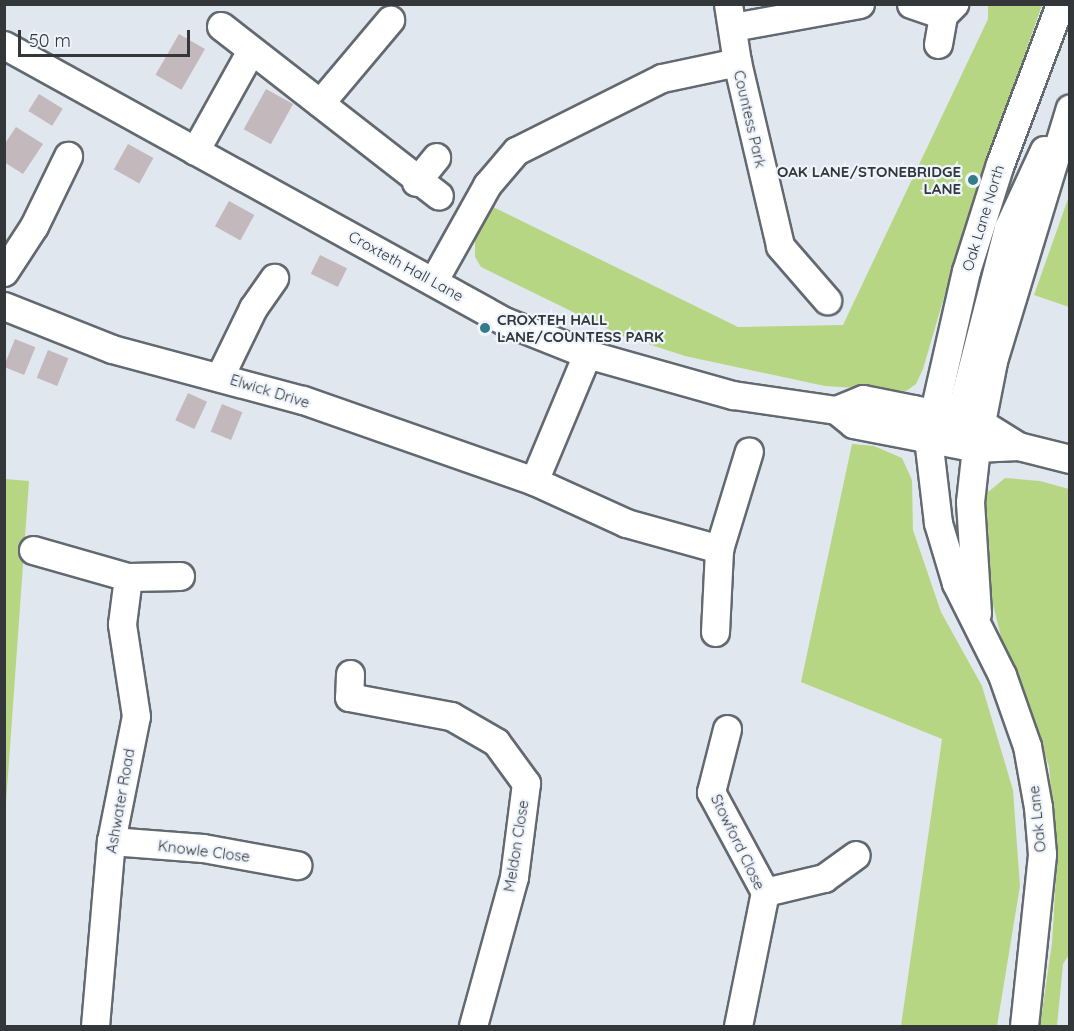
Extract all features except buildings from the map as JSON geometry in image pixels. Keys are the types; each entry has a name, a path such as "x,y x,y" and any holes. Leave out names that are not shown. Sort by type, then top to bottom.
{"street":[{"name":"Countess Park","path":"827,300 780,246 737,62 730,16 860,4"},
{"path":"911,4 948,10 938,44"},
{"name":"Oak Lane North","path":"937,423 969,260 1000,164 1060,4"},
{"path":"320,103 394,19"},
{"path":"221,26 250,52 320,103 416,182 439,196"},
{"name":"Croxteth Hall Lane","path":"4,45 434,280 504,321 587,354 733,395 836,410 853,424 937,423 978,436 1070,459"},
{"path":"195,151 250,52"},
{"path":"434,280 487,184 516,151 662,78 737,62"},
{"path":"937,423 963,403 1008,228 1070,95"},
{"path":"978,436 993,362 1070,108"},
{"path":"4,272 34,225 68,156"},
{"path":"416,182 436,157"},
{"path":"220,376 253,308 274,278"},
{"name":"Elwick Drive","path":"4,306 112,349 303,400 534,481 626,523 719,549"},
{"path":"534,481 587,354"},
{"name":"Oak Lane","path":"937,423 938,523 956,583 978,621 1027,746 1038,807 1042,854 1024,1026"},
{"name":"Oak Lane","path":"978,436 970,502 978,621"},
{"path":"715,632 719,549 749,451"},
{"path":"33,550 128,577 180,576"},
{"name":"Ashwater Road","path":"95,1026 111,841 136,716 122,624 128,577"},
{"name":"Meldon Close","path":"350,674 349,697 451,716 496,741 526,783 514,877 473,1026"},
{"name":"Stowford Close","path":"727,729 711,792 765,892 738,1026"},
{"name":"Knowle Close","path":"111,841 203,848 297,865"},
{"path":"765,892 824,878 856,855"}],"green space":[{"path":"988,5 1042,5 966,222 923,369 916,384 906,391 825,386 685,356 620,335 481,267 475,257 475,237 489,205 738,327 843,325 988,19"},
{"path":"1069,196 1069,307 1034,295"},
{"path":"852,444 874,446 902,458 912,480 913,530 941,612 982,686 1013,790 1020,886 997,1026 901,1026 942,739 801,682"},
{"path":"1005,478 1040,481 1069,489 1070,953 1063,964 1057,1026 1040,1026 1052,943 1057,860 1049,766 1003,645 985,572 981,521 987,493"},
{"path":"5,479 29,481 5,817"}],"place":[{"name":"OAK LANE/STONEBRIDGE LANE","path":"973,180"},
{"name":"CROXTEH HALL LANE/COUNTESS PARK","path":"485,328"}]}
